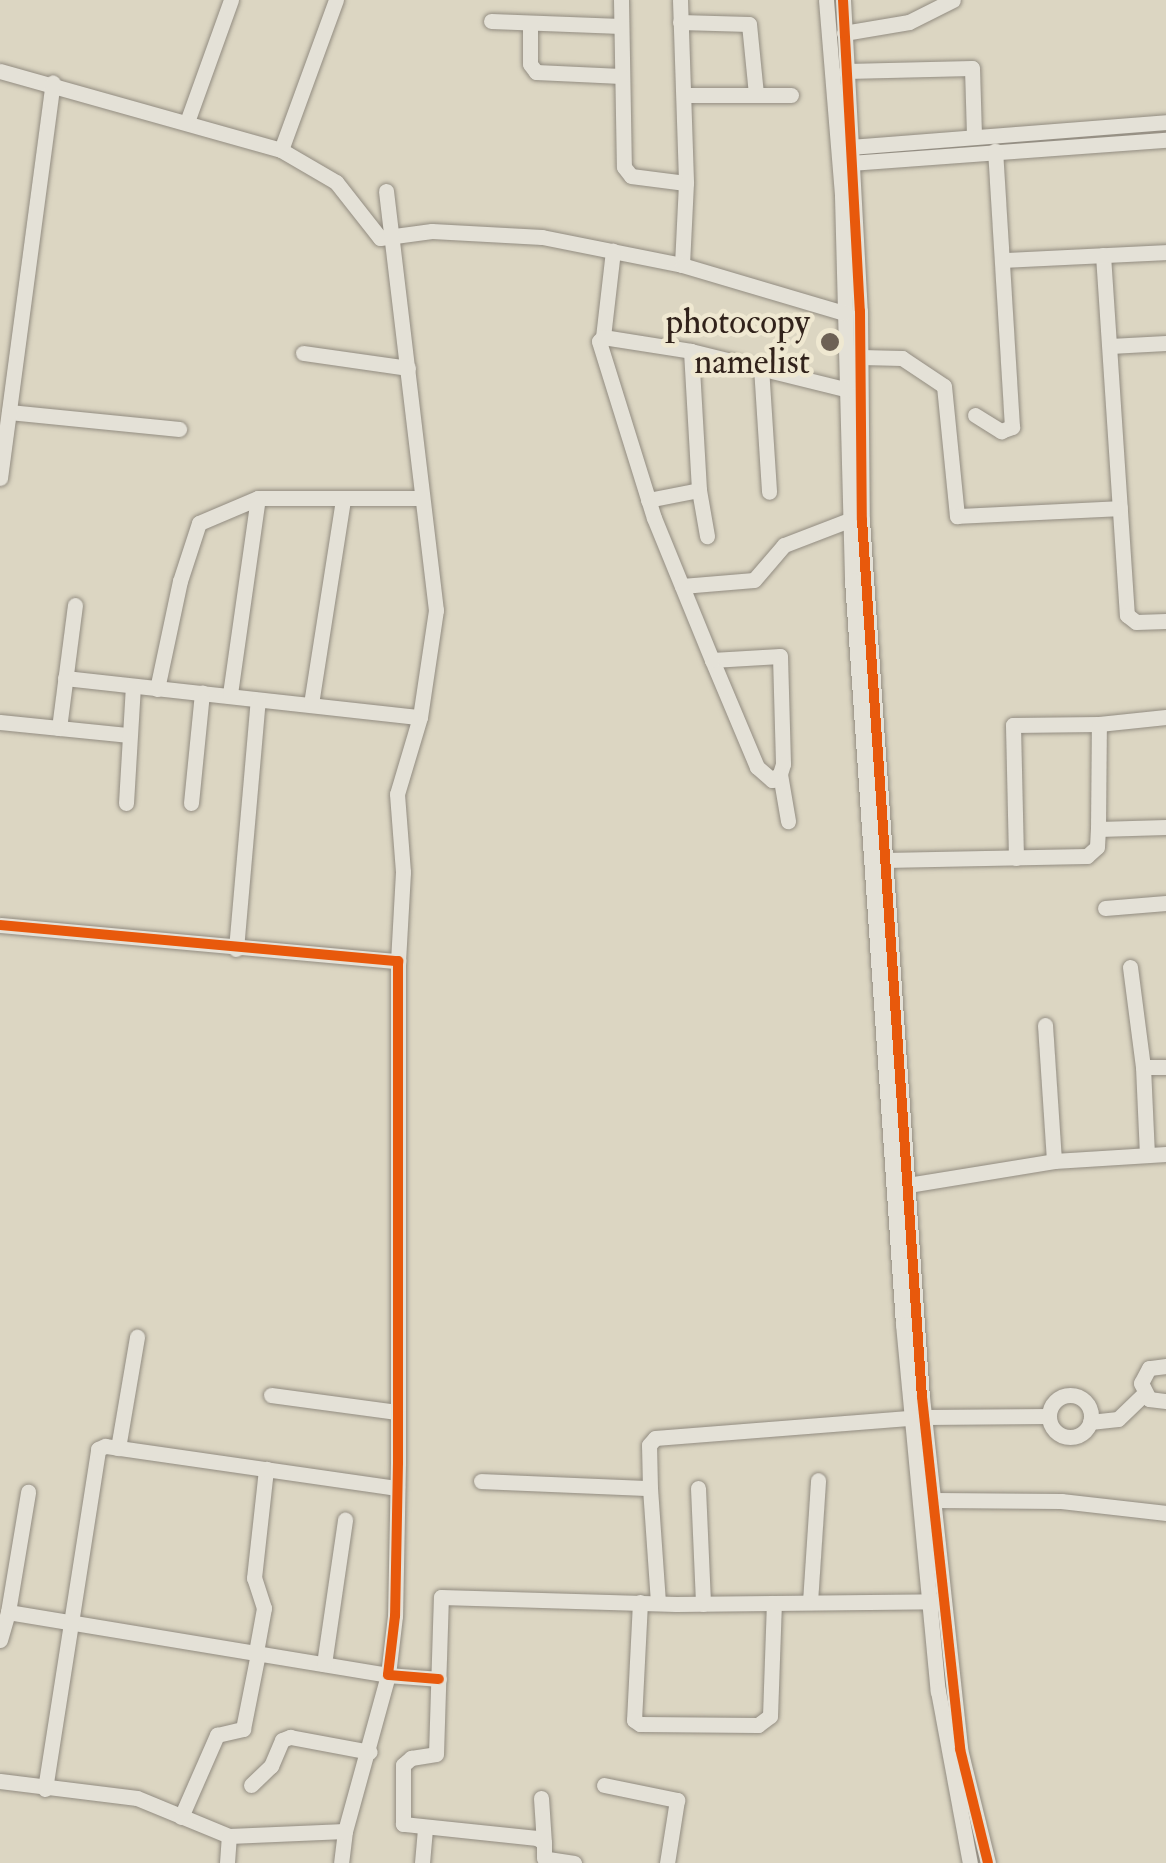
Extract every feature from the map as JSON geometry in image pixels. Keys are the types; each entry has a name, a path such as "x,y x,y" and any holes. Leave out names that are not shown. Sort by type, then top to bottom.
{"street":[{"path":"187,122 231,0"},
{"path":"280,150 336,0"},
{"path":"621,0 626,172 686,183"},
{"path":"680,0 686,183 682,265"},
{"path":"826,0 842,196 849,520 881,1028 939,1601 960,1749 988,1863"},
{"path":"843,0 862,357 862,520 908,1185 918,1417 934,1500 938,1692 970,1863"},
{"path":"844,33 908,22 953,0"},
{"path":"491,21 622,26"},
{"path":"530,22 530,64 536,72 621,76"},
{"path":"680,22 748,24 756,94"},
{"path":"846,72 972,68 974,137"},
{"path":"0,71 280,150 325,173 344,190 374,234 389,238 432,231 515,234 682,265 844,314"},
{"path":"0,478 53,83"},
{"path":"684,95 792,95"},
{"path":"850,155 974,137 1166,122"},
{"path":"850,155 1166,140"},
{"path":"975,416 1001,430 1012,428 996,150"},
{"path":"341,1863 388,1675 395,1616 398,961 403,872 397,794 420,717 436,610 386,191"},
{"path":"613,251 603,337 597,346 648,500 757,767 772,780 780,774"},
{"path":"1004,260 1166,252"},
{"path":"1103,256 1126,615 1136,622 1166,621"},
{"path":"603,337 761,366 845,389"},
{"path":"1110,346 1166,343"},
{"path":"691,351 698,490 707,536"},
{"path":"303,353 408,368"},
{"path":"862,357 902,358 944,386 956,516 1120,508"},
{"path":"761,366 769,492"},
{"path":"9,412 179,428"},
{"path":"648,500 698,490"},
{"path":"157,690 194,530 209,516 258,498 420,498"},
{"path":"230,694 258,498"},
{"path":"311,704 343,500"},
{"path":"682,586 754,580 784,545 849,520"},
{"path":"59,728 75,604"},
{"path":"712,660 780,656 780,774 788,820"},
{"path":"66,678 420,717"},
{"path":"126,803 133,686"},
{"path":"191,803 202,693"},
{"path":"236,949 258,700"},
{"path":"1016,858 1013,725 1099,724 1166,717"},
{"path":"0,722 129,735"},
{"path":"884,860 1087,856 1097,848 1099,724"},
{"path":"1098,829 1166,827"},
{"path":"1105,908 1166,903"},
{"path":"0,925 398,961"},
{"path":"1130,967 1143,1067 1147,1155"},
{"path":"1045,1024 1054,1161"},
{"path":"1143,1067 1166,1067"},
{"path":"908,1185 1054,1161 1166,1154"},
{"path":"118,1448 137,1338"},
{"path":"1166,1366 1155,1365 1145,1372 1141,1383 1144,1394 1154,1401 1166,1400"},
{"path":"1090,1422 1085,1402 1073,1396 1054,1403 1049,1416 1057,1433 1070,1437 1082,1433 1090,1422 1118,1419 1144,1394"},
{"path":"270,1395 397,1412"},
{"path":"658,1603 650,1488 649,1446 654,1438 918,1417 1049,1416"},
{"path":"45,1789 74,1622 95,1454 105,1446 397,1488"},
{"path":"181,1817 217,1735 242,1729 264,1608 254,1578 266,1469"},
{"path":"810,1602 818,1480"},
{"path":"481,1481 650,1488"},
{"path":"698,1488 703,1604"},
{"path":"0,1640 28,1492"},
{"path":"934,1500 1060,1502 1166,1512"},
{"path":"324,1664 345,1520"},
{"path":"544,1855 537,1838 406,1827 401,1820 404,1765 411,1758 431,1758 436,1754 441,1597 703,1604 939,1601"},
{"path":"640,1602 634,1720 640,1724 758,1725 770,1716 774,1603"},
{"path":"8,1612 388,1675 439,1679"},
{"path":"251,1785 271,1766 282,1740 290,1737 370,1752"},
{"path":"0,1782 137,1798 229,1836 346,1831"},
{"path":"604,1785 677,1800 668,1863"},
{"path":"541,1798 544,1855"},
{"path":"422,1863 425,1828"},
{"path":"227,1863 229,1836"},
{"path":"544,1855 574,1863"}],"cycle path":[{"path":"843,0 860,311 862,520 922,1397 960,1749 988,1863"},
{"path":"0,925 398,961 398,1463 395,1616 388,1675 439,1679"}],"place":[{"name":"photocopy namelist","path":"830,342"}]}
